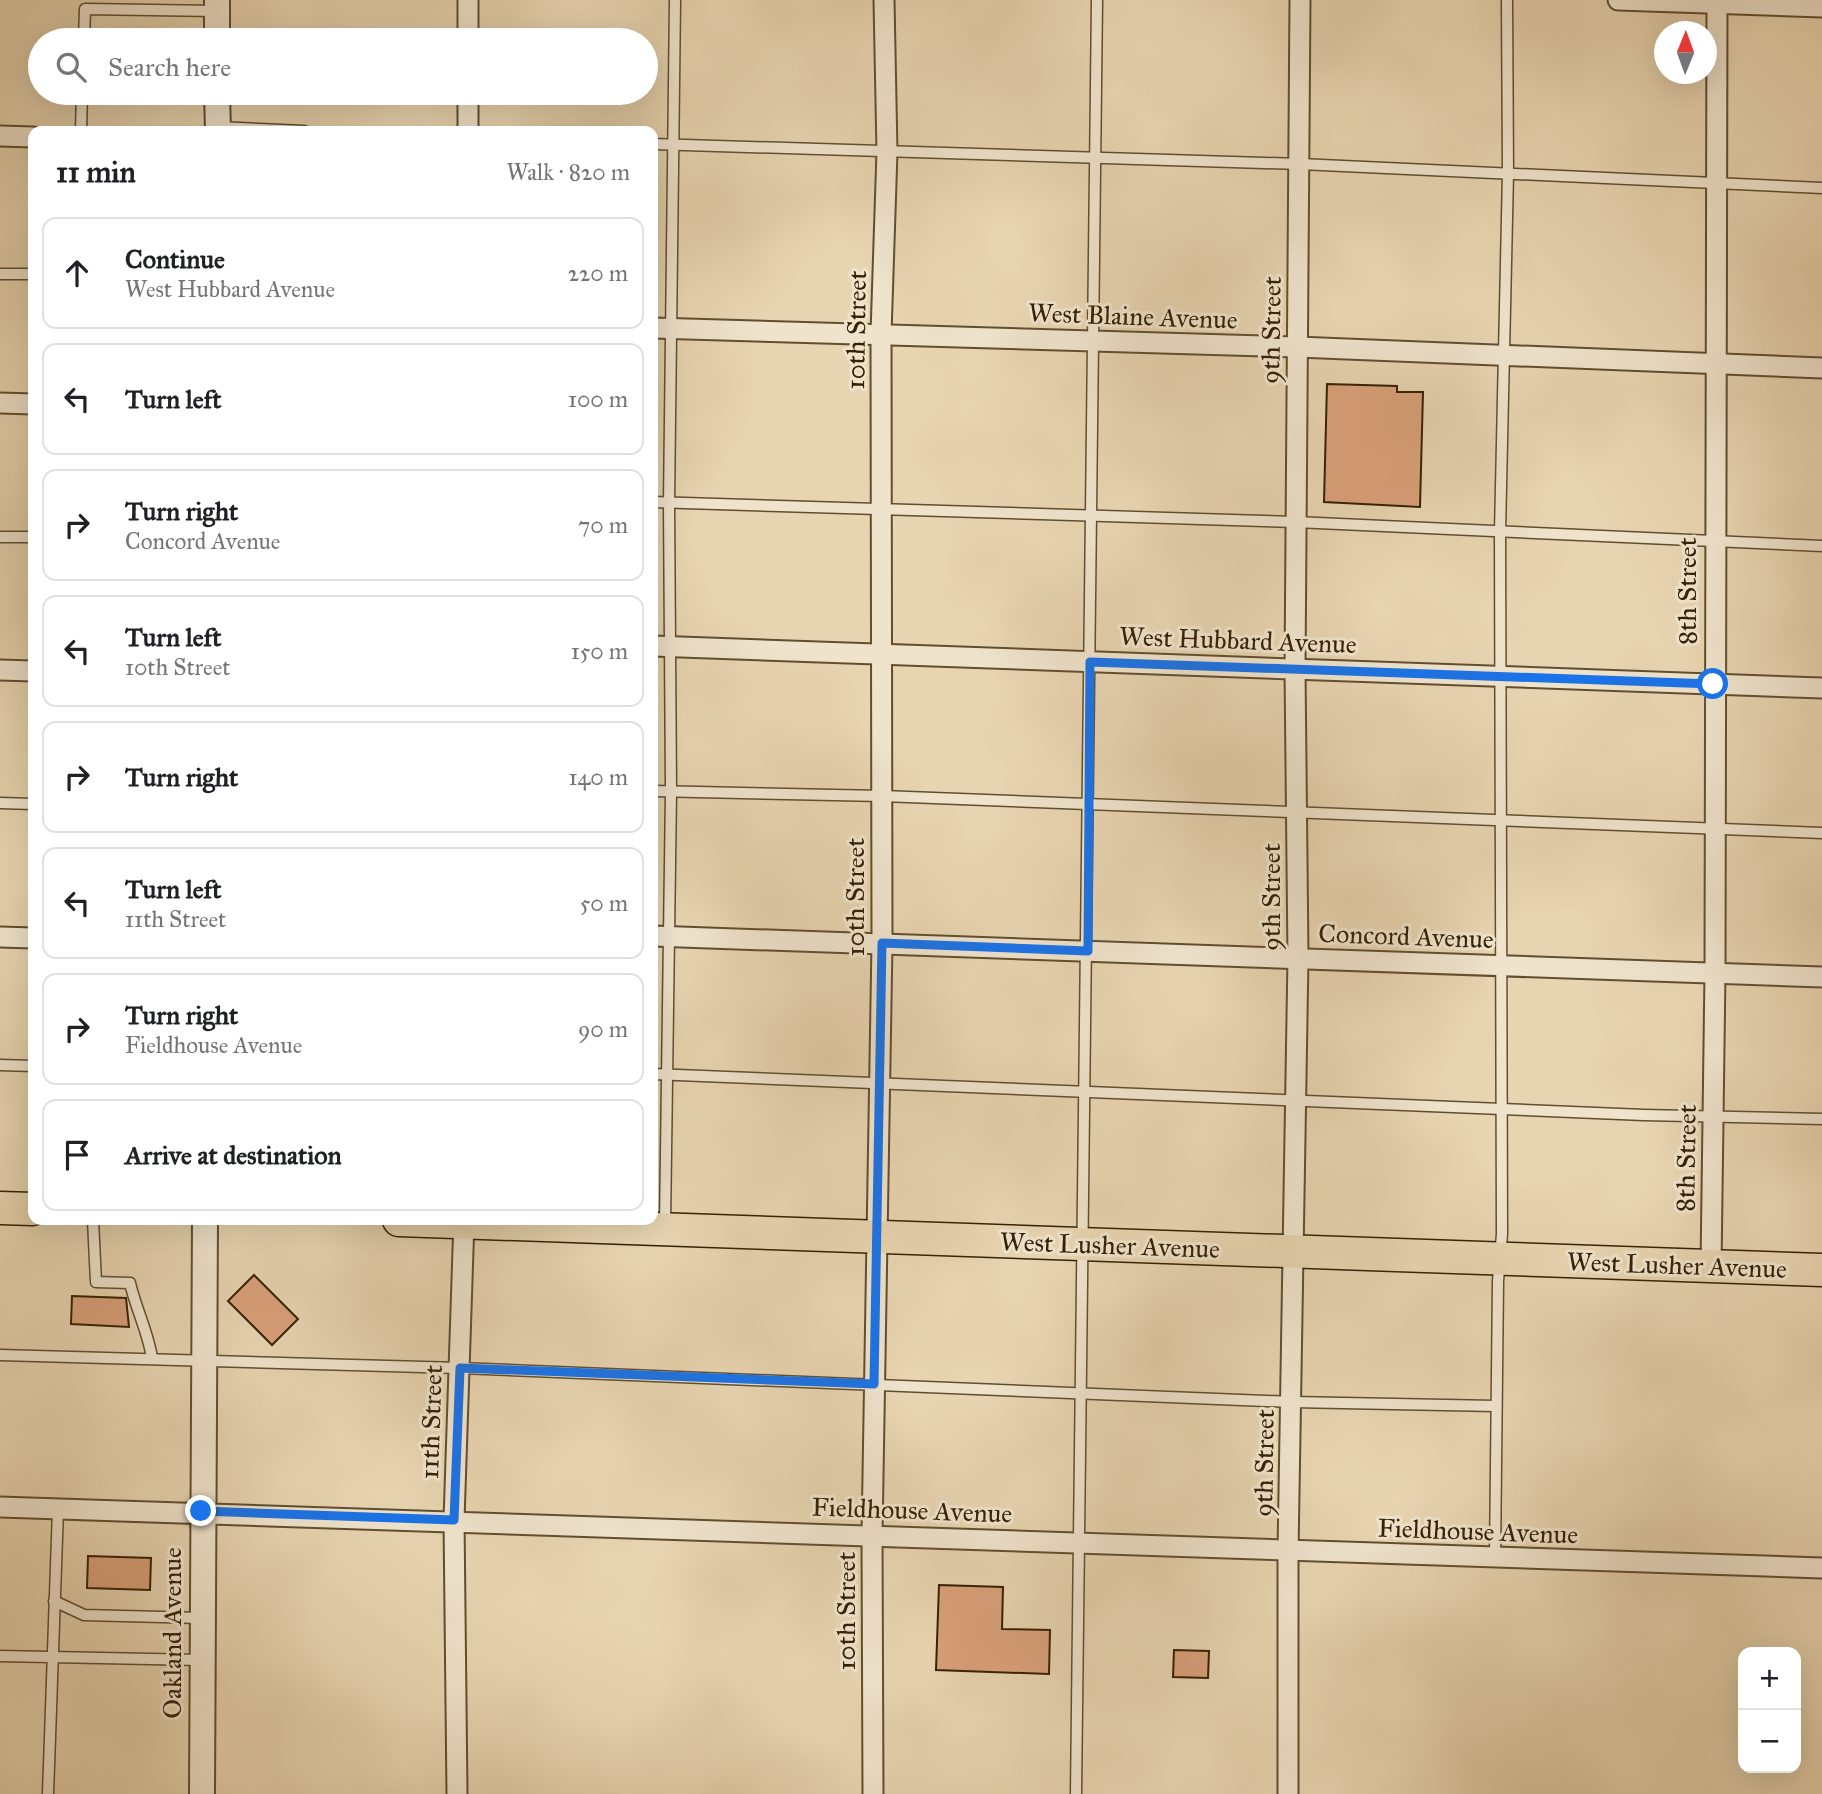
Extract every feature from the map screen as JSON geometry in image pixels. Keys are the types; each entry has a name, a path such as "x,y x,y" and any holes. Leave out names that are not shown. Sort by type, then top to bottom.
{"main road":[{"path":"0,1208 28,1209"},
{"name":"West Lusher Avenue","path":"564,1225 1822,1270"}],"street":[{"path":"468,0 468,28"},
{"name":"10th Street","path":"873,1794 872,1535 882,943 881,334 887,152 884,0"},
{"name":"9th Street","path":"1288,1794 1288,1552 1298,958 1295,668 1300,0"},
{"path":"1618,0 1822,7"},
{"name":"8th Street","path":"1710,1267 1715,973 1713,684 1717,2"},
{"path":"217,6 217,28"},
{"path":"217,105 218,126"},
{"path":"468,105 468,126"},
{"path":"0,136 28,137"},
{"name":"West Blaine Avenue","path":"663,329 1297,347 1822,368"},
{"path":"0,403 28,404"},
{"name":"West Hubbard Avenue","path":"661,646 1822,688"},
{"path":"0,670 28,671"},
{"name":"Concord Avenue","path":"661,936 1822,977"},
{"path":"0,937 28,938"},
{"name":"Oakland Avenue","path":"202,1794 201,1511 205,1225"},
{"name":"11th Street","path":"457,1794 454,1520 464,1225"},
{"name":"Fieldhouse Avenue","path":"0,1507 201,1511 1288,1552 1822,1568"}],"lane":[{"path":"665,1229 666,1074 661,936 671,791 661,646 668,503 663,329 672,145 675,0"},
{"path":"1076,1794 1077,1543 1088,951 1097,0"},
{"path":"1495,1558 1499,1259 1502,1234 1500,965 1503,821 1500,532 1508,173 1507,0"},
{"path":"84,28 85,9 217,6"},
{"path":"81,126 82,105"},
{"path":"658,144 1300,164 1822,188"},
{"path":"0,274 28,274"},
{"path":"658,502 1092,518 1296,522 1822,546"},
{"path":"0,537 28,537"},
{"path":"658,791 882,796 1822,833"},
{"path":"0,803 28,804"},
{"path":"0,1065 28,1066"},
{"path":"658,1074 1086,1093 1822,1119"},
{"path":"93,1225 96,1282 131,1283 135,1304 148,1332 152,1358"},
{"path":"0,1355 460,1368 1292,1402 1496,1406"},
{"path":"48,1794 58,1508"},
{"path":"54,1601 83,1615 201,1618"},
{"path":"0,1656 201,1660"}],"building":[{"path":"1327,384 1397,386 1397,392 1423,392 1420,507 1324,502"},
{"path":"254,1275 298,1319 272,1345 228,1301"},
{"path":"72,1296 126,1298 129,1327 71,1324"},
{"path":"88,1556 151,1558 150,1590 87,1588"},
{"path":"939,1585 1003,1587 1002,1629 1050,1630 1049,1674 936,1670"},
{"path":"1174,1650 1209,1651 1208,1678 1173,1677"}],"route":[{"path":"201,1511 454,1520 460,1368 874,1384 882,943 1088,951 1090,662 1713,684"}]}
